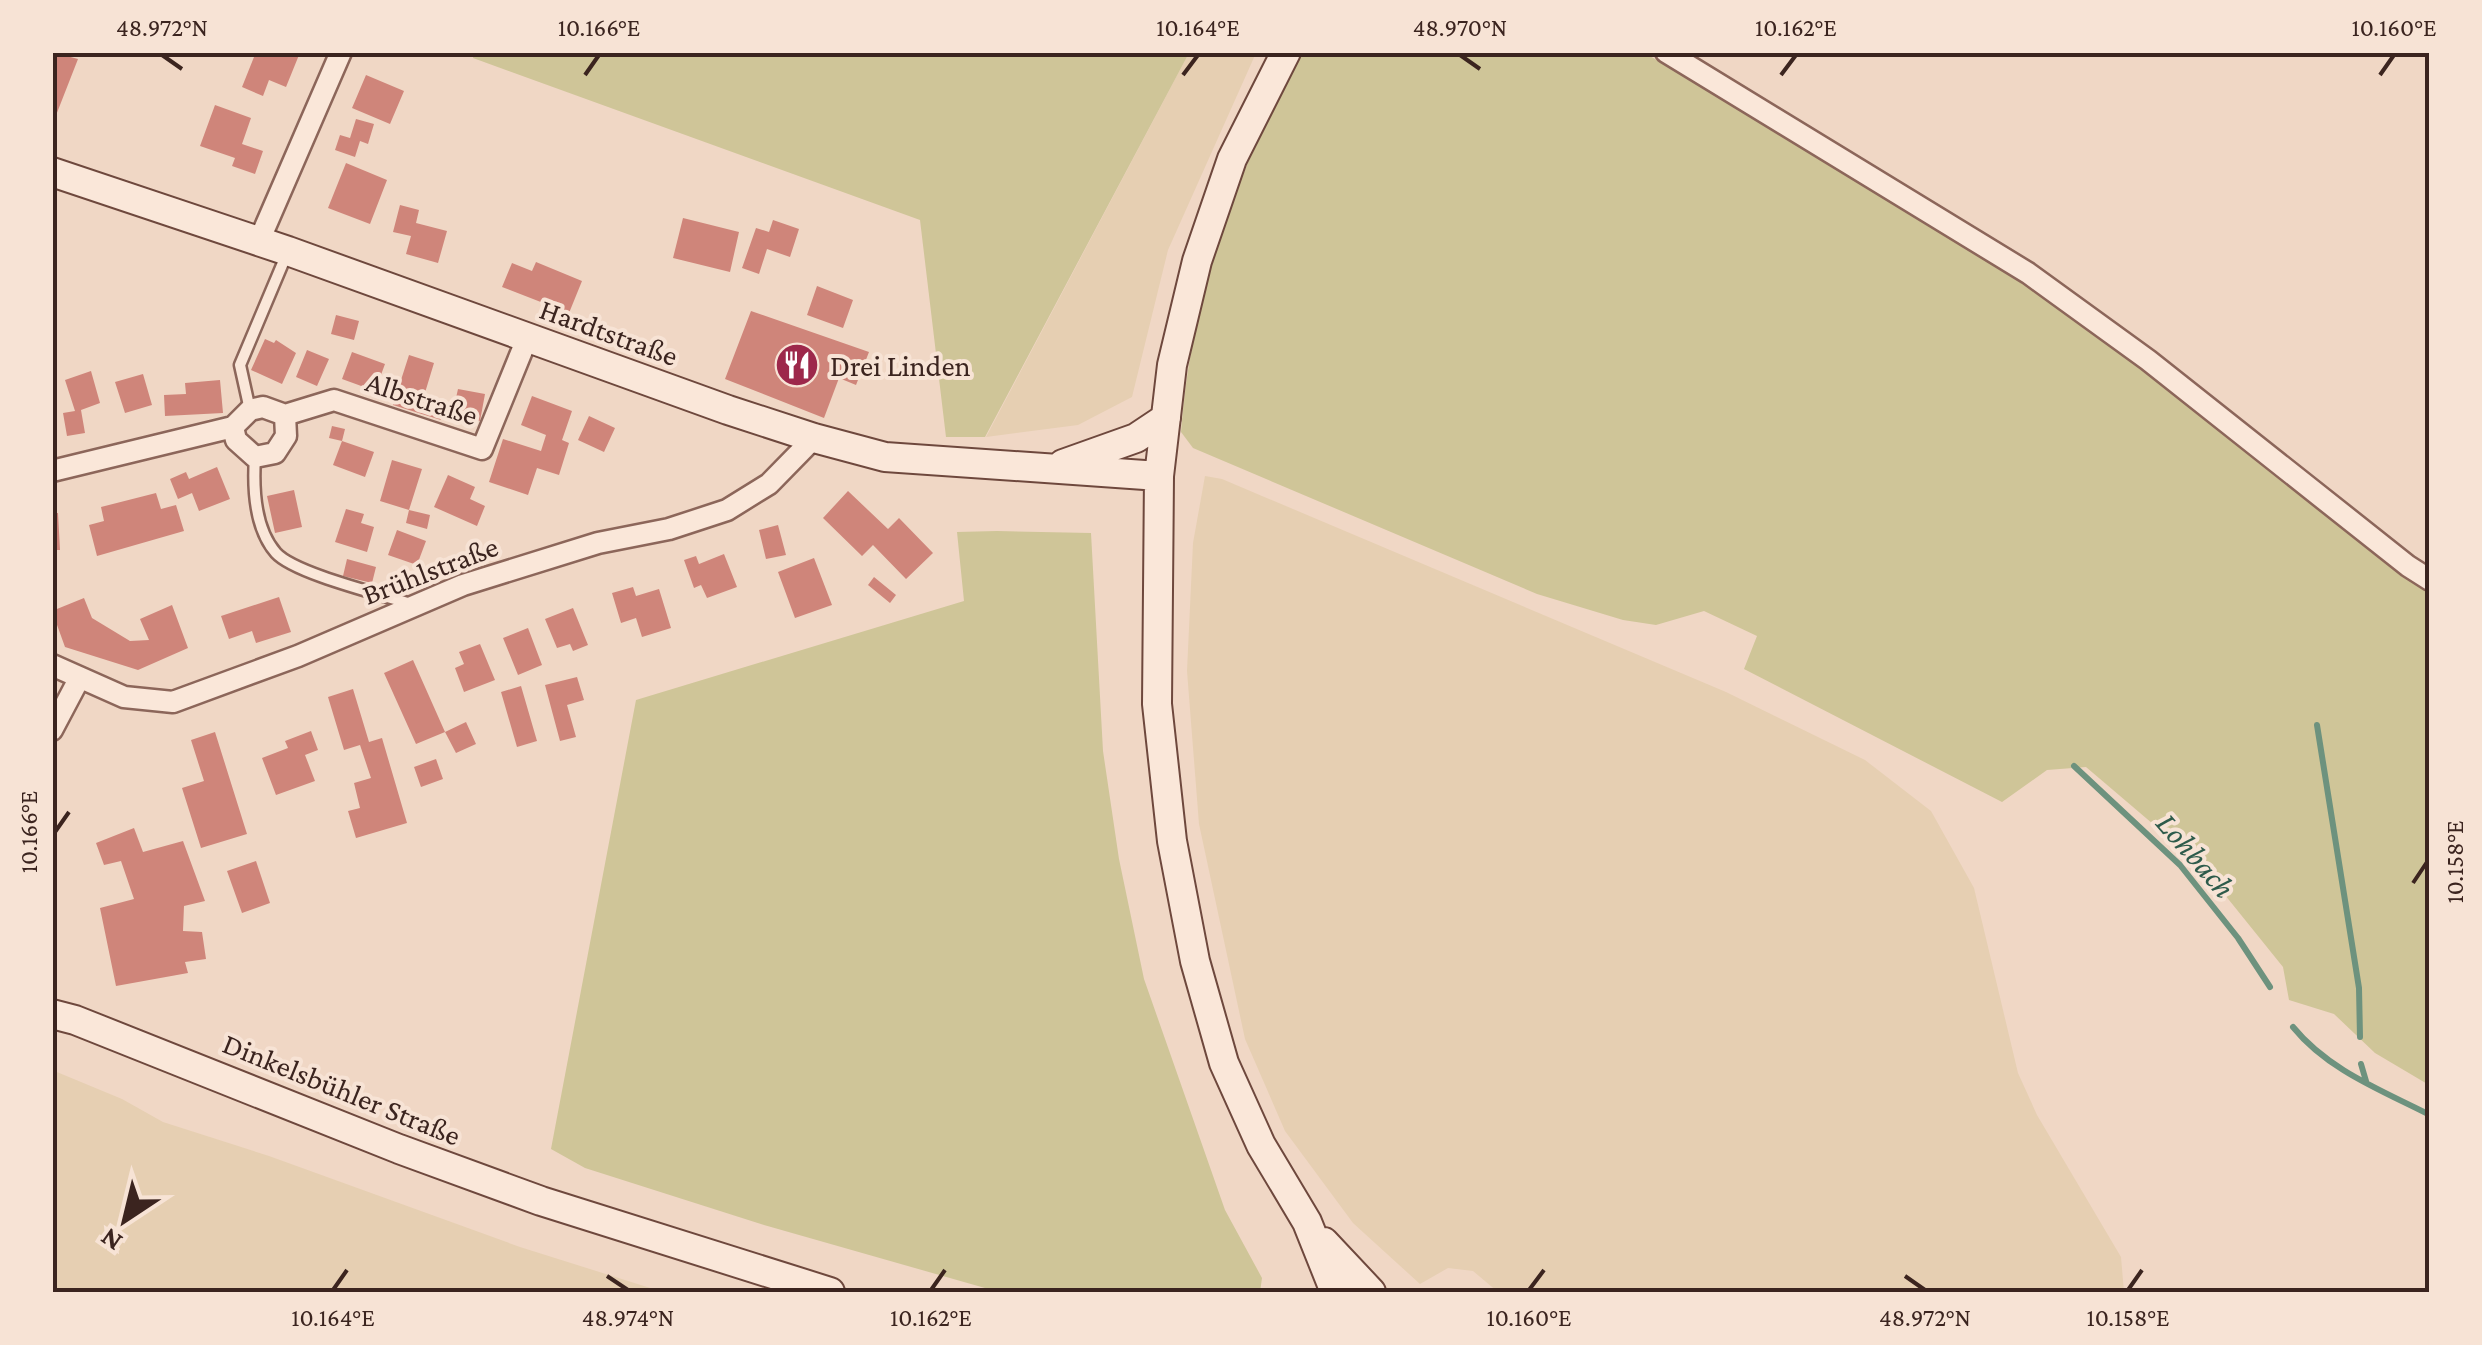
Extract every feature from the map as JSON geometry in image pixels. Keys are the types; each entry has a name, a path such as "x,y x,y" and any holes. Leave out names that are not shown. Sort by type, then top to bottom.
{"main road":[{"path":"1286,52 1232,160 1197,260 1172,365 1160,476 1157,704 1172,841 1195,961 1224,1063 1262,1145 1307,1222 1334,1292"},
{"name":"Hardtstraße","path":"52,172 288,251 814,438 884,457 1160,476"},
{"path":"1051,468 1136,438 1166,418"},
{"name":"Dinkelsbühler Straße","path":"52,1014 162,1053 398,1149 609,1224 830,1292"},
{"path":"1307,1222 1370,1292"}],"street":[{"path":"259,242 341,52"},
{"path":"1666,52 2028,272 2148,360 2430,580"},
{"name":"Albstraße","path":"250,410 264,406 285,415 334,400 482,449 528,336"},
{"path":"52,471 233,427 250,410"},
{"path":"233,427 236,440 256,457 276,453 286,436 285,415"},
{"name":"Brühlstraße","path":"52,665 124,697 174,702 298,656 464,585 727,510 769,484 814,438"},
{"path":"52,730 78,679"}],"lane":[{"path":"250,410 240,365 288,251"},
{"path":"256,457 252,492 268,540 278,555 300,568 414,605"}],"shaded area":[{"path":"474,52 1189,53 985,437 946,437 920,220 473,58"},
{"path":"1189,53 1256,53 1168,250 1132,397 1078,425 986,437"},
{"path":"1301,53 1645,53 2035,289 2184,401 2383,560 2429,591 2429,1085 2375,1053 2334,1014 2289,1000 2283,967 2200,864 2086,767 2047,770 2002,802 1744,669 1757,636 1704,611 1656,625 1623,620 1537,594 1193,448 1181,432 1186,382 1206,284 1237,189"},
{"path":"1205,476 1222,479 1726,692 1865,760 1931,811 1974,888 2018,1073 2037,1115 2121,1257 2124,1292 1498,1292 1473,1271 1448,1268 1420,1284 1353,1223 1285,1131 1245,1039 1199,824 1187,671 1193,543"},
{"path":"957,532 1091,533 1103,751 1119,859 1144,979 1225,1210 1262,1278 1260,1292 999,1292 764,1225 585,1168 551,1149 636,700 964,601"},
{"path":"52,1070 122,1099 163,1122 520,1247 663,1292 53,1292"}],"building":[{"path":"52,52 78,59 53,123 52,123"},
{"path":"256,52 299,55 286,87 269,80 263,96 242,87"},
{"path":"366,75 404,91 390,124 352,108"},
{"path":"215,105 251,118 242,144 263,151 255,174 232,166 235,158 200,146"},
{"path":"356,119 374,124 368,144 360,141 355,157 335,150 340,135 350,138"},
{"path":"346,163 387,180 370,224 328,208"},
{"path":"400,205 419,210 416,223 447,231 438,263 406,254 411,236 393,232"},
{"path":"683,218 739,232 730,272 673,258"},
{"path":"773,220 799,229 790,257 767,249 759,274 742,268 756,228 769,232"},
{"path":"536,262 582,281 569,313 502,287 512,263 532,271"},
{"path":"817,286 853,300 843,328 807,315"},
{"name":"Drei Linden","path":"751,311 869,352 856,385 839,378 824,418 725,379"},
{"path":"336,315 359,321 354,340 331,334"},
{"path":"265,339 274,343 276,340 296,353 282,384 251,370"},
{"path":"307,350 329,359 317,386 296,377"},
{"path":"352,352 385,364 375,391 342,379"},
{"path":"409,355 434,363 424,396 447,404 441,420 393,405"},
{"path":"91,371 100,403 81,410 85,433 67,436 63,413 75,411 65,380"},
{"path":"143,374 152,405 125,413 115,382"},
{"path":"220,380 223,413 165,416 164,395 186,394 185,383"},
{"path":"458,389 485,394 480,421 452,416"},
{"path":"532,396 572,411 562,440 569,443 559,475 537,468 528,495 489,482 503,439 541,451 546,435 521,425"},
{"path":"589,416 615,428 604,452 578,440"},
{"path":"332,426 345,429 342,441 329,438"},
{"path":"342,441 374,452 365,477 333,465"},
{"path":"392,460 422,469 409,510 380,501"},
{"path":"217,467 230,499 199,511 192,493 178,499 170,479 186,472 189,479"},
{"path":"448,475 475,487 470,499 485,506 477,526 434,507"},
{"path":"294,490 302,527 275,533 267,496"},
{"path":"848,491 888,529 899,518 933,553 906,579 873,545 862,556 823,518"},
{"path":"156,493 161,509 176,505 184,531 97,556 89,525 104,521 101,507"},
{"path":"346,509 364,514 361,523 374,527 367,552 335,542"},
{"path":"409,510 430,515 427,529 406,523"},
{"path":"52,513 58,513 60,550 52,550"},
{"path":"778,525 786,555 766,559 759,530"},
{"path":"397,530 426,541 417,565 388,555"},
{"path":"724,554 737,587 707,598 701,585 694,588 684,560 696,556 699,564"},
{"path":"814,558 832,605 795,618 778,572"},
{"path":"347,559 376,567 372,583 343,576"},
{"path":"874,577 896,595 890,603 868,585"},
{"path":"633,587 636,596 659,589 671,628 642,637 636,618 621,623 612,593"},
{"path":"279,597 291,632 256,643 252,631 229,639 221,616"},
{"path":"84,598 92,618 130,641 149,640 140,619 172,605 188,648 138,670 65,647 52,611"},
{"path":"573,608 588,645 573,651 570,644 557,648 545,619"},
{"path":"528,628 542,665 518,675 503,638"},
{"path":"480,644 495,680 464,692 455,668 464,664 459,652"},
{"path":"413,660 445,732 416,744 384,673"},
{"path":"577,677 584,700 567,705 576,737 560,741 545,685"},
{"path":"521,686 537,741 517,747 501,692"},
{"path":"353,689 369,742 382,738 407,823 356,838 348,811 360,808 354,783 371,778 360,745 344,750 328,697"},
{"path":"466,722 476,744 456,753 445,732"},
{"path":"311,731 318,750 305,755 315,781 276,795 262,758 288,748 285,741"},
{"path":"215,732 247,834 201,848 182,788 204,781 191,740"},
{"path":"436,759 443,779 421,787 414,767"},
{"path":"134,828 143,852 183,841 205,901 184,906 183,931 202,932 206,959 185,962 188,973 116,986 100,908 134,899 121,861 104,865 96,843"},
{"path":"256,861 270,903 242,913 227,871"}],"waterway":[{"path":"2317,725 2359,988 2360,1037"},
{"name":"Lohbach","path":"2074,766 2180,865 2238,938 2270,987"},
{"name":"Lohbach","path":"2293,1027 2339,1067 2430,1115"},
{"path":"2361,1064 2366,1081"}],"place":[{"name":"Drei Linden","path":"797,365"}]}
